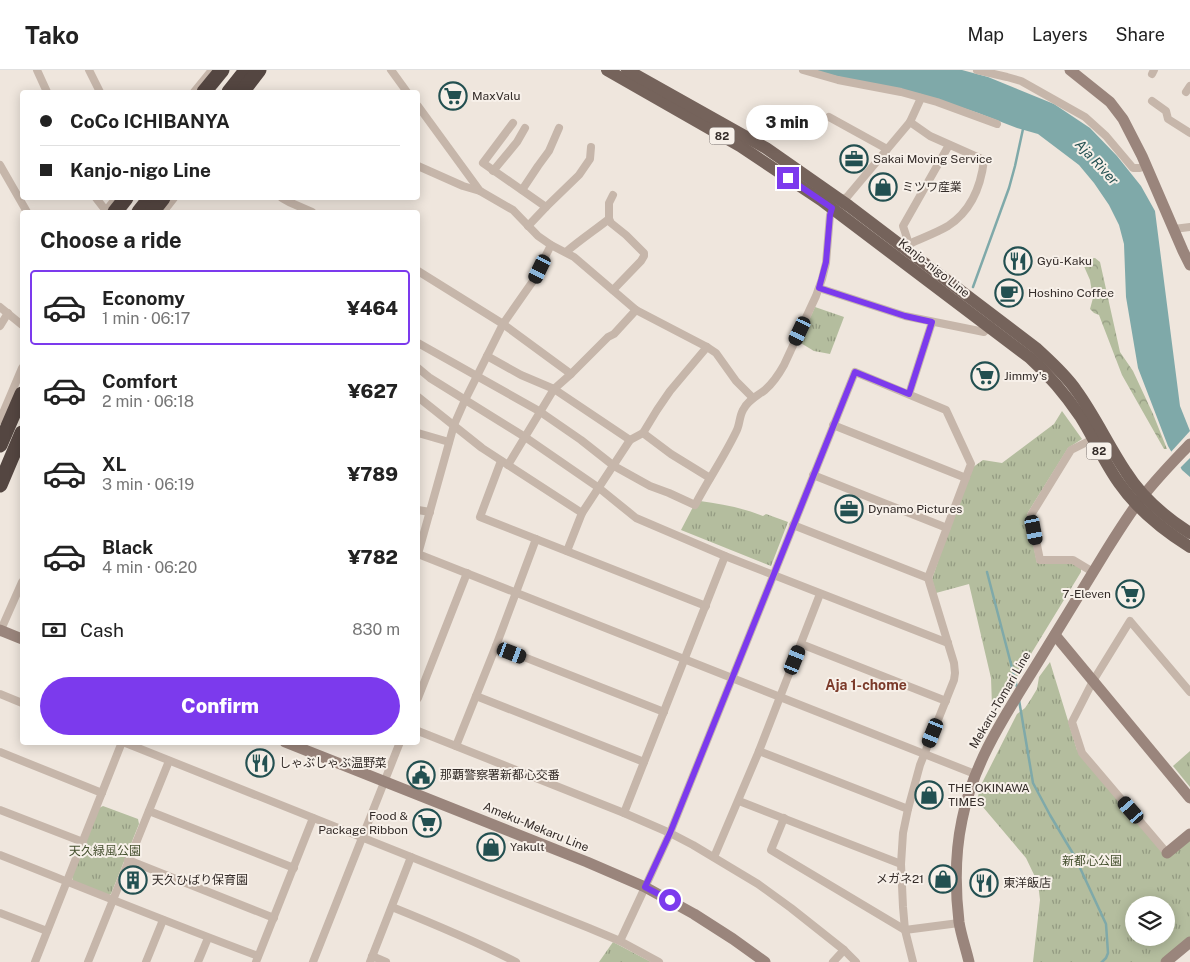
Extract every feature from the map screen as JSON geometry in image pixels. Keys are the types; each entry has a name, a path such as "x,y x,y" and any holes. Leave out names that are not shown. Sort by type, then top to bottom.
{"highway":[{"path":"206,90 222,70"},
{"path":"219,90 234,70"},
{"path":"231,90 246,70"},
{"path":"244,90 259,70"},
{"path":"111,210 124,200"},
{"path":"129,210 136,200"},
{"path":"141,210 148,200"},
{"path":"154,210 161,200"},
{"path":"0,445 20,399"},
{"path":"0,485 18,454"}],"main road":[{"name":"Kanjo-nigo Line","path":"607,70 740,146 836,204 903,249 993,323 1047,374 1066,396 1081,418 1106,464 1120,485 1190,533"},
{"name":"Kanjo-nigo Line","path":"627,70 766,148 836,204"},
{"name":"Kanjo-nigo Line","path":"993,323 1036,348 1057,367 1091,411 1150,518 1190,547"}],"street":[{"path":"37,70 47,90"},
{"path":"89,70 99,90"},
{"path":"196,90 212,70"},
{"path":"391,70 406,90"},
{"path":"803,70 838,80 901,92 937,102 997,124"},
{"path":"978,70 1021,81 1085,117 1106,136 1133,168 1140,168 1146,165"},
{"path":"1000,70 1008,77"},
{"path":"1070,70 1110,102 1130,130 1190,265"},
{"path":"420,344 540,411 614,466 650,486 669,492 694,505 738,429 743,410 779,374 819,288 826,262 830,215 836,204 848,197 910,122 921,98"},
{"path":"1152,101 1166,111 1168,119 1190,133"},
{"path":"420,109 480,191"},
{"path":"829,117 887,149"},
{"path":"910,122 930,136 984,160 978,190 966,210 949,225 903,249 903,226 949,145"},
{"path":"513,123 483,163 546,207"},
{"path":"493,171 517,142 525,128"},
{"path":"522,190 549,151 559,128"},
{"path":"528,226 578,175 590,159 591,147"},
{"path":"0,165 20,200"},
{"path":"420,167 463,186 480,191 513,210 538,236 574,257 636,310 707,347 716,354 736,381 753,398"},
{"path":"613,195 609,203 609,219 611,223 644,253 642,261 613,290"},
{"path":"98,200 107,210"},
{"path":"165,210 172,200"},
{"path":"286,200 307,210"},
{"path":"566,252 609,219"},
{"path":"1174,229 1190,227"},
{"path":"420,547 454,425 504,324 534,281 551,245"},
{"path":"420,272 504,324 571,374"},
{"path":"819,288 905,316 932,322 984,332 993,323"},
{"path":"0,307 20,323"},
{"path":"636,310 614,334 608,337 554,389 525,437 505,463 480,517 706,606"},
{"path":"0,326 8,314"},
{"path":"909,394 932,322"},
{"path":"567,551 582,513 630,440 643,434 670,391 707,347"},
{"path":"487,356 521,375 554,389 630,440"},
{"path":"420,370 430,378 525,437 599,488 636,518 820,594 948,644"},
{"path":"620,941 670,833 855,372 946,410 971,464 928,578 954,663 955,673 946,701 924,754 903,833 901,864 905,930 913,962"},
{"path":"0,420 20,373"},
{"path":"420,399 482,448 582,513"},
{"path":"833,425 966,478"},
{"path":"420,434 449,442"},
{"path":"643,434 710,478"},
{"path":"1093,439 1072,450 1031,515 1040,560 1073,560 1093,572"},
{"name":"Mekaru-Tomari Line","path":"969,962 959,923 956,885 963,814 975,774 990,740 1093,572 1140,500 1190,444"},
{"path":"813,475 947,528"},
{"path":"420,510 430,512"},
{"path":"793,525 928,578"},
{"path":"456,746 536,539"},
{"path":"420,555 975,774"},
{"path":"624,813 726,556"},
{"path":"420,693 467,573"},
{"path":"20,586 0,631 20,638"},
{"path":"714,857 759,751 820,594"},
{"path":"1190,692 1130,621 1093,681 1072,722 1082,753 1167,853 1190,834"},
{"path":"1054,635 1190,798"},
{"path":"801,644 946,701"},
{"path":"496,646 664,712"},
{"path":"0,694 20,702"},
{"path":"476,696 644,762"},
{"path":"420,732 670,833 758,884 844,950 856,962"},
{"path":"35,962 122,745"},
{"path":"130,745 563,917 620,941 659,962"},
{"name":"Ameku-Mekaru Line","path":"292,745 587,862 645,887 694,914 765,962"},
{"path":"313,962 399,745"},
{"path":"759,751 908,809"},
{"path":"0,752 102,792"},
{"path":"88,962 169,761"},
{"path":"739,800 901,864"},
{"path":"0,810 83,842"},
{"path":"148,810 294,868"},
{"path":"0,855 113,899 257,959 313,818"},
{"path":"784,818 771,850 905,930 959,923"},
{"path":"386,962 371,959 412,857"},
{"path":"128,860 274,918"},
{"path":"392,907 441,926 516,962"},
{"path":"0,913 47,931"},
{"path":"146,962 163,920"},
{"path":"198,962 208,938"},
{"path":"1166,962 1190,942"},
{"path":"833,962 844,950"}],"green space":[{"path":"1095,258 1100,262 1120,352 1133,371 1167,449 1164,449 1122,375 1099,315 1090,309 1093,298 1090,280 1083,264 1087,259"},
{"path":"815,307 844,317 830,354 814,351 799,342"},
{"path":"1062,411 1082,439 1068,448 1027,514 1037,563 1071,563 1081,568 1081,572 998,708 992,706 991,678 969,584 936,593 932,579 969,470 983,460 1002,463 1054,424"},
{"path":"700,501 732,507 763,516 766,514 788,522 771,566 681,530 693,507"},
{"name":"新都心公園","path":"1050,662 1077,750 1167,857 1190,838 1190,937 1160,962 1033,962 1040,900 1038,883 1026,858 977,800 981,785 1017,714 1025,708 1037,689 1039,677"},
{"path":"1190,751 1190,787 1173,766"},
{"name":"天久緑風公園","path":"103,806 138,819 139,824 109,895 73,881 72,877 99,808"},
{"path":"613,942 651,962 599,962"}],"water":[{"name":"Aja River","path":"813,70 962,70 988,77 1054,104 1090,128 1117,156 1141,186 1155,211 1180,406 1190,431 1190,477 1182,470 1168,446 1138,368 1126,297 1124,244 1119,225 1109,205 1079,165 1038,134 930,97"}],"pier":[{"path":"1190,431 1190,458 1179,469 1170,453"}],"waterway":[{"path":"973,287 1009,188 1023,129"},
{"path":"987,572 1017,687"},
{"path":"1019,700 1033,783 1075,857 1106,924 1108,953 1102,962"}],"place":[{"name":"MaxValu","path":"453,96"},
{"name":"Sakai Moving Service","path":"854,159"},
{"name":"ミツワ産業","path":"883,187"},
{"name":"Gyū-Kaku","path":"1018,261"},
{"name":"Hoshino Coffee","path":"1009,293"},
{"name":"Jimmy's","path":"985,376"},
{"name":"Dynamo Pictures","path":"849,509"},
{"name":"7-Eleven","path":"1130,594"},
{"name":"しゃぶしゃぶ温野菜","path":"260,763"},
{"name":"那覇警察署新都心交番","path":"421,775"},
{"name":"THE OKINAWA TIMES","path":"929,795"},
{"name":"Food & Package Ribbon","path":"427,823"},
{"name":"Yakult","path":"491,847"},
{"name":"メガネ21","path":"943,879"},
{"name":"天久ひばり保育園","path":"133,880"},
{"name":"東洋飯店","path":"984,883"}],"district":[{"name":"Aja 1-chome","path":"866,685"}],"route":[{"path":"670,900 645,887 670,833 855,372 909,394 932,322 905,316 819,288 826,262 832,208 788,178"}]}
